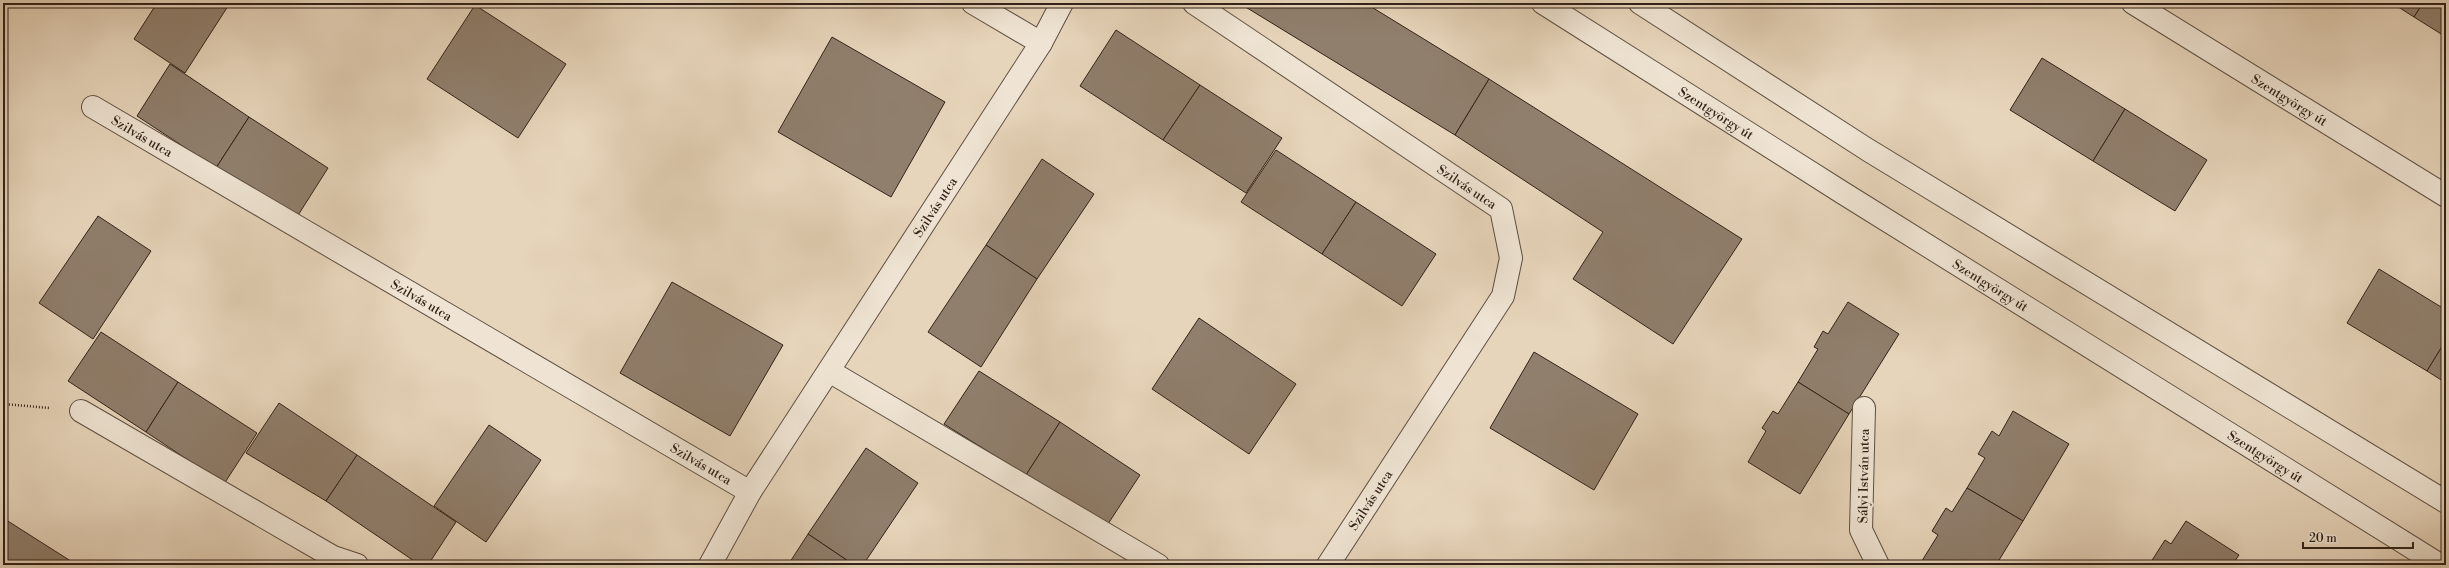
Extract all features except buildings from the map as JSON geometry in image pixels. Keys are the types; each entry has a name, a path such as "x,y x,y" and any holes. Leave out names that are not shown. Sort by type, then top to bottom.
{"street":[{"path":"973,3 1041,43"},
{"name":"Szilvás utca","path":"710,565 750,492 1041,43 1062,3"},
{"name":"Szilvás utca","path":"1194,3 1501,209 1511,258 1503,296 1328,565"},
{"name":"Szentgyörgy út","path":"1543,3 2440,565"},
{"path":"1640,3 1868,150 2446,502"},
{"name":"Szentgyörgy út","path":"2133,3 2446,196"},
{"name":"Szilvás utca","path":"93,107 750,492"},
{"path":"829,371 1158,565"},
{"name":"Sályi István utca","path":"1864,408 1861,530 1878,565"},
{"path":"81,411 333,557 358,565"}],"path":[{"path":"3,404 81,411"}]}
